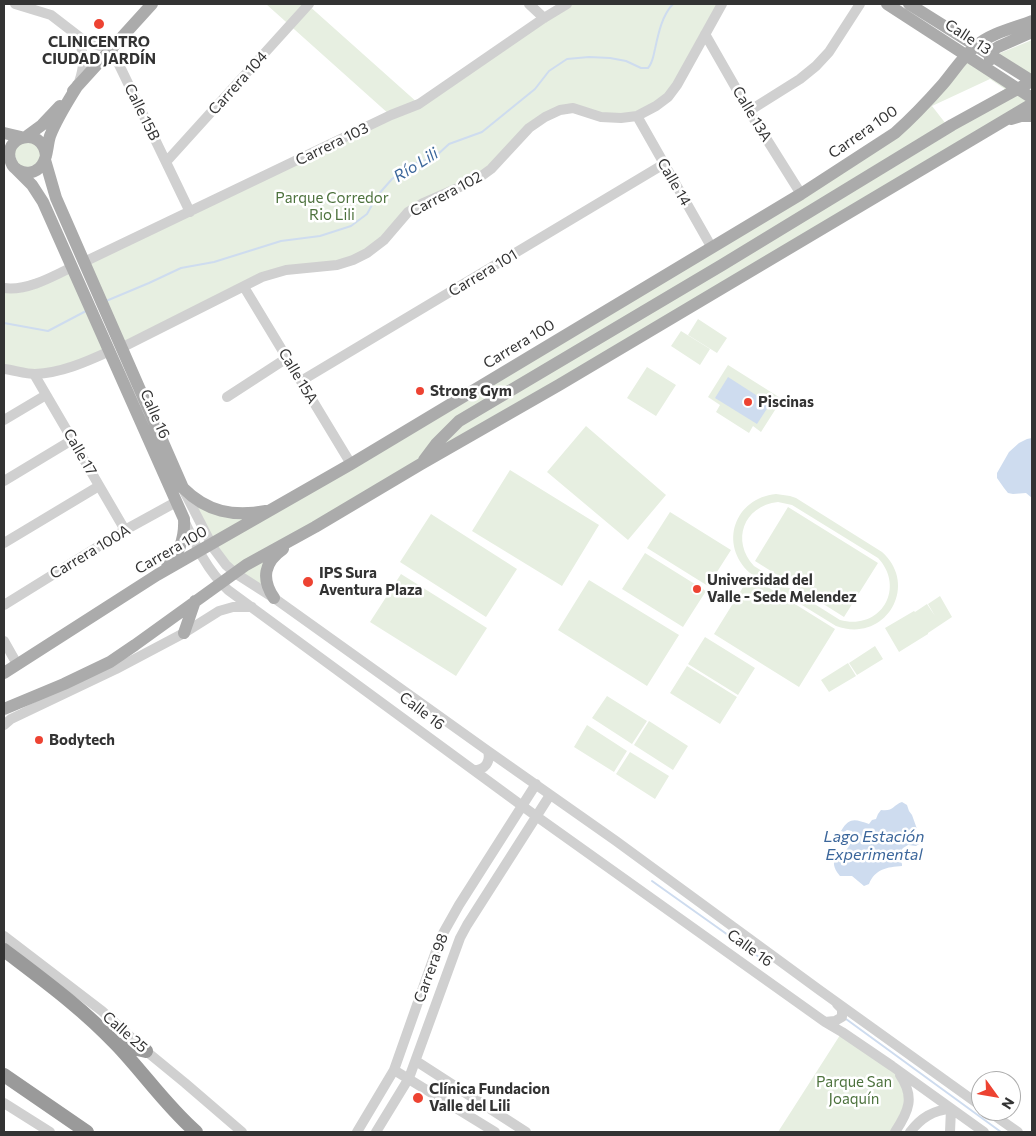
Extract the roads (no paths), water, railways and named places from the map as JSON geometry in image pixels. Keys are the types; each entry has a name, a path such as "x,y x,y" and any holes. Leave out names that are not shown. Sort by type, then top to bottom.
{"highway":[{"path":"4,950 93,1021 196,1132"},
{"path":"116,1044 146,1051"},
{"path":"4,1075 87,1132"}],"main road":[{"path":"78,85 50,136 45,158 40,168 33,172 24,172 10,164 9,152 16,141 42,125 78,85 152,4"},
{"name":"Calle 13","path":"887,4 971,50 990,54 1032,81"},
{"name":"Calle 13","path":"909,4 940,23 971,50 991,71 1032,98"},
{"name":"Carrera 100","path":"4,673 157,575 275,509 801,194 895,133 908,122 971,50 985,39 1032,21"},
{"path":"940,23 962,31 994,35"},
{"path":"991,71 990,54 993,50 998,46 1032,32"},
{"path":"421,464 436,444 459,421 722,265 952,125 1032,81"},
{"path":"4,709 66,688 136,645 246,565 568,380 1032,104"},
{"path":"991,128 1021,116 1032,116"},
{"path":"4,133 32,137 41,142 44,146 45,158"},
{"name":"Calle 16","path":"45,158 78,264 115,349 183,488"},
{"name":"Calle 16","path":"10,164 32,185 78,264"},
{"name":"Calle 16","path":"115,349 184,519"},
{"path":"183,488 203,504 223,512 243,514 275,509"},
{"path":"157,575 167,567 177,553 183,536 184,519"},
{"path":"274,598 267,583 266,572 269,563 279,552 315,527"},
{"path":"184,633 195,601"}],"street":[{"path":"15,4 51,15 86,42 112,48"},
{"path":"51,15 53,4"},
{"name":"Carrera 104","path":"166,162 309,4"},
{"path":"529,4 544,18"},
{"name":"Carrera 103","path":"4,288 23,288 54,276 391,115 419,104 567,4"},
{"name":"Carrera 102","path":"4,369 34,374 74,367 262,277 286,270 337,264 353,260 367,253 384,240 408,212 423,203 476,180 491,170 529,128 560,110 573,108 601,117 621,118 637,116 668,97 677,85 722,4"},
{"path":"749,111 800,79 816,66 829,52 860,4"},
{"path":"74,34 81,47 84,62 78,85"},
{"name":"Calle 13A","path":"705,34 749,111 801,194"},
{"name":"Calle 15B","path":"112,48 190,212"},
{"name":"Calle 14","path":"637,116 712,248"},
{"name":"Carrera 101","path":"301,381 664,164"},
{"name":"Calle 15A","path":"244,287 351,464"},
{"path":"227,397 287,358"},
{"name":"Calle 17","path":"34,374 125,530"},
{"path":"4,420 46,395"},
{"path":"4,481 72,440"},
{"path":"4,543 100,486"},
{"name":"Calle 16","path":"183,488 212,544 226,565 235,572 626,848 971,1099"},
{"name":"Carrera 100A","path":"4,604 125,530 176,502"},
{"name":"Calle 16","path":"184,519 199,552 213,575 228,590 536,816 825,1022 892,1066 984,1132"},
{"path":"4,725 11,719 66,688 116,669 184,633 220,611 242,606 253,608"},
{"path":"4,641 17,664"},
{"path":"474,770 482,769 486,766 489,759 488,751"},
{"name":"Carrera 98","path":"357,1132 394,1070 441,937 536,784"},
{"name":"Carrera 98","path":"376,1132 416,1061 460,938 550,795"},
{"path":"490,857 496,853 503,858 502,864 494,876 495,881"},
{"name":"Calle 25","path":"4,936 102,1011 242,1132"},
{"path":"818,989 842,1009 842,1015 839,1020 825,1022"},
{"path":"416,1061 526,1132"},
{"path":"892,1066 904,1081 908,1089 909,1099 904,1119 895,1132"},
{"path":"394,1070 494,1132"},
{"path":"454,1107 452,1096 457,1091 462,1091"},
{"path":"4,1103 50,1132"},
{"path":"910,1132 925,1117 936,1111 951,1109 950,1132"},
{"path":"1002,1121 1018,1132"}],"water":[{"path":"728,377 770,404 757,424 715,398"},
{"path":"1032,438 1032,498 1026,493 1008,493 997,478 997,473 1009,452 1019,443"},
{"name":"Lago Estación Experimental","path":"902,802 907,805 912,815 917,829 911,834 919,844 916,846 908,845 903,848 898,855 902,866 891,867 878,872 869,884 864,886 852,876 840,876 834,862 837,856 843,853 850,845 854,835 852,831 841,831 844,826 854,820 869,824 872,820 876,819 881,810 891,809"}],"waterway":[{"name":"Río Lili","path":"106,301 181,268 214,262 281,241 320,236 351,226 367,214 377,196 392,179 413,164 436,156 449,144 482,132 535,89 549,71 567,59 610,58 626,61 641,68 648,68 653,59 663,19 673,4"},
{"name":"Río Lili","path":"4,323 48,331 86,311"},
{"path":"652,881 766,962"},
{"path":"846,1019 1001,1132"}],"place":[{"name":"CLINICENTRO CIUDAD JARDÍN","path":"99,24"},
{"name":"Strong Gym","path":"420,391"},
{"name":"Piscinas","path":"748,402"},
{"name":"IPS Sura Aventura Plaza","path":"308,582"},
{"name":"Universidad del Valle - Sede Melendez","path":"697,589"},
{"name":"Bodytech","path":"39,740"},
{"name":"Clínica Fundacion Valle del Lili","path":"418,1098"}],"park label":[{"name":"Parque Corredor Rio Lili","path":"332,206"},
{"name":"Parque San Joaquín","path":"854,1090"}]}
